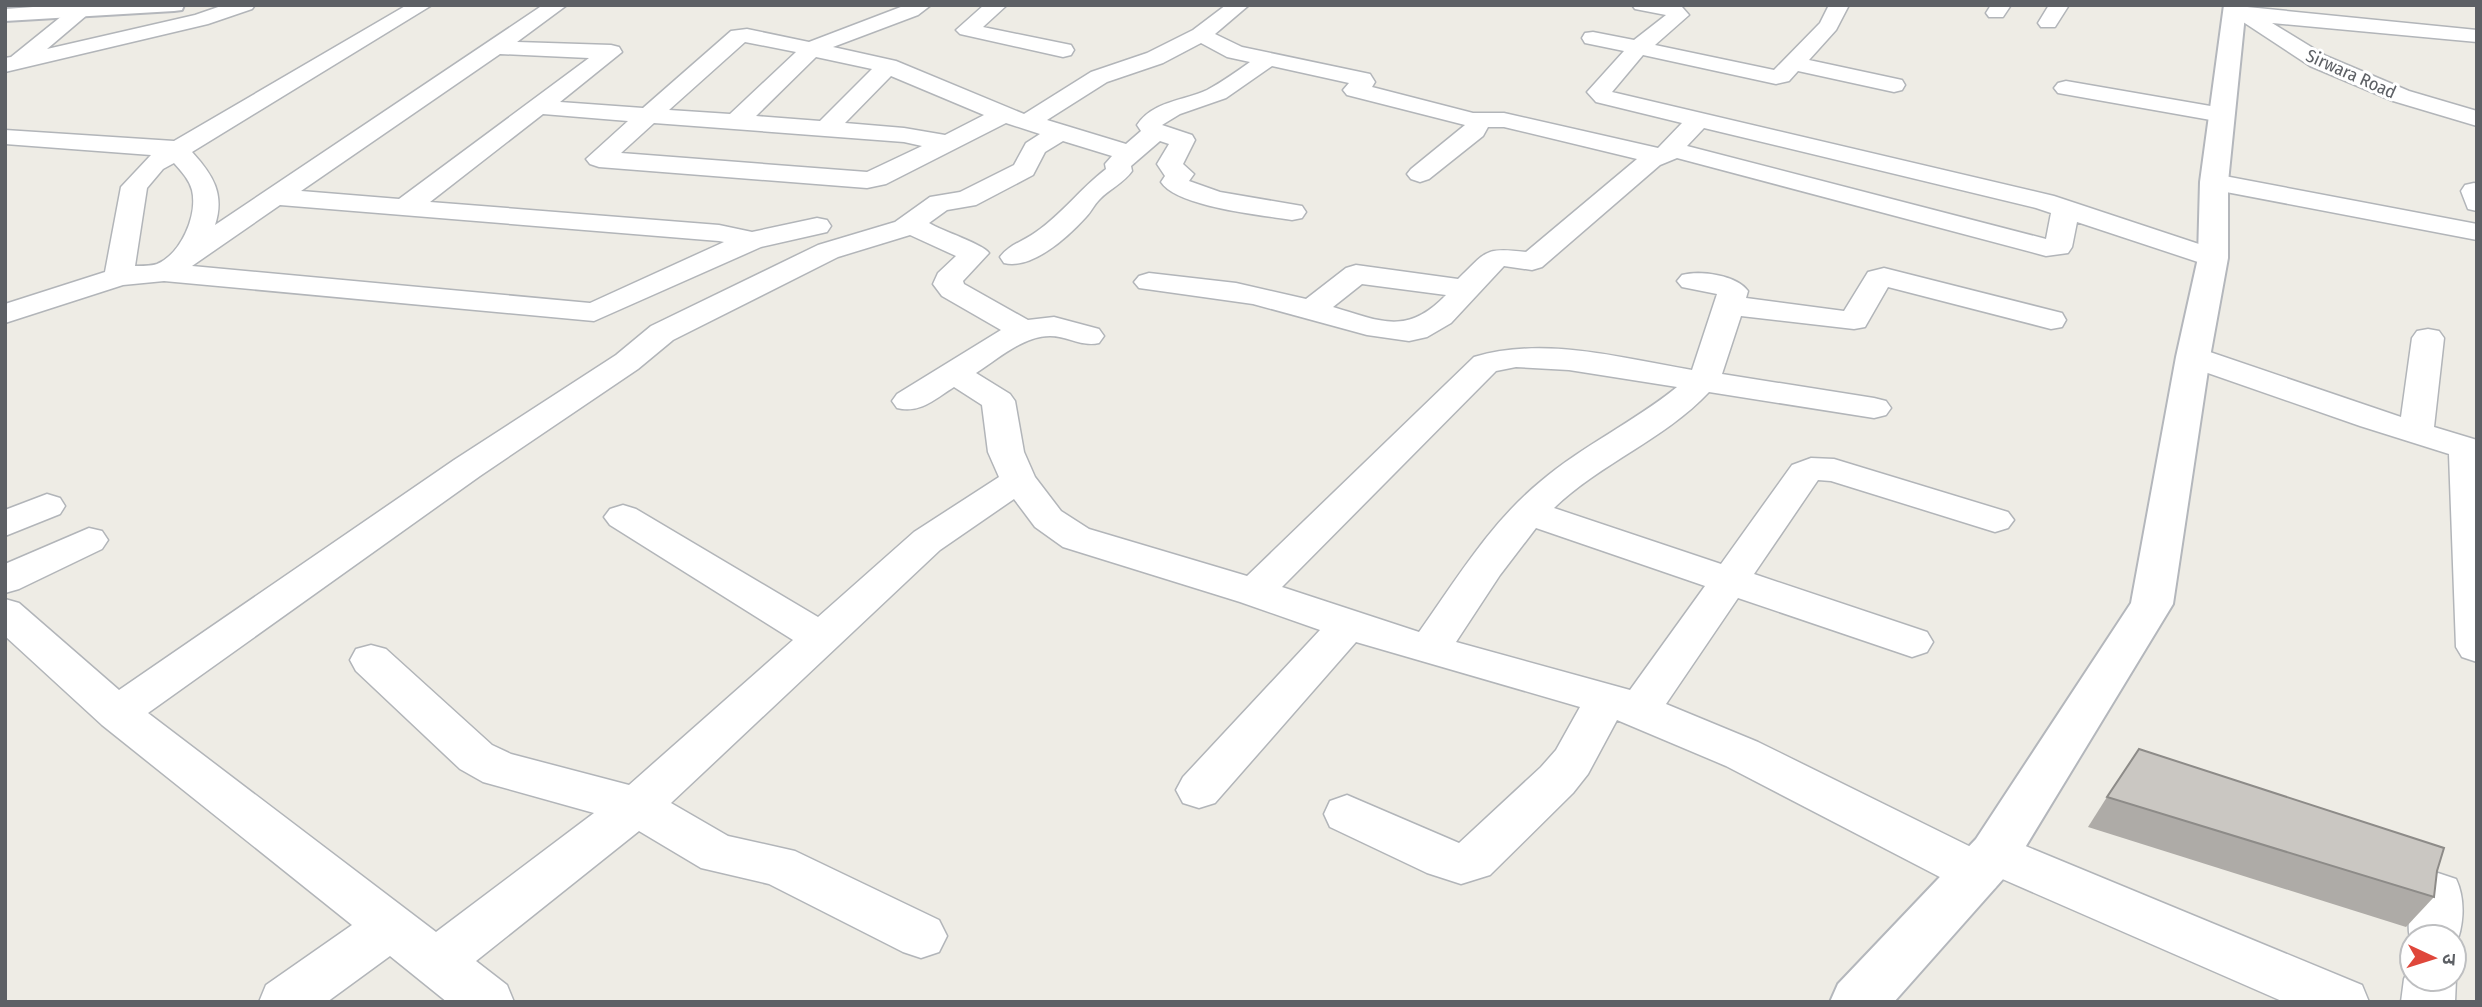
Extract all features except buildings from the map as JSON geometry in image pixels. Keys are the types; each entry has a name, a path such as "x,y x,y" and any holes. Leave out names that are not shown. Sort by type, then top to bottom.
{"street":[{"path":"5,15 174,5"},
{"path":"11,64 211,17 245,5"},
{"path":"119,278 134,187 154,164 422,5"},
{"path":"164,272 557,5"},
{"path":"736,122 813,48 921,5"},
{"path":"997,5 967,30 1063,50"},
{"path":"1129,153 1015,119 888,66 813,48 753,36 739,36 599,159 867,180 877,178 948,143 1015,119 1100,77 1155,58 1201,35 1239,5"},
{"path":"1642,5 1675,11 1679,15 1639,47 1600,94 1698,121 2066,208 2213,258"},
{"path":"1593,38 1769,77 1781,76 1829,26 1839,5"},
{"path":"2048,23 2059,5"},
{"path":"94,45 137,7"},
{"path":"1858,1002 1986,864 2152,604 2193,357 2213,258 2214,181 2238,9 2477,36"},
{"name":"Sirwara Road","path":"2238,9 2318,61 2401,96 2477,119"},
{"path":"11,64 80,11"},
{"path":"1201,35 1235,52 1362,79 1364,82 1356,91 1480,121 1504,120 1666,153 2046,248 2058,247 2066,208"},
{"path":"406,207 611,52 493,47"},
{"path":"1268,59 1217,94 1157,118 1149,125 1154,131 1183,139 1170,164 1171,168 1181,174 1174,182 1175,185 1214,199 1292,212"},
{"path":"1793,63 1894,85"},
{"path":"826,129 888,66"},
{"path":"2066,88 2222,115"},
{"path":"921,137 954,94"},
{"path":"539,107 921,137 948,143"},
{"path":"1420,174 1474,131 1480,121"},
{"path":"1311,310 1356,274 1460,288 1466,286 1497,257 1532,261 1666,153 1698,121"},
{"path":"1014,257 1046,238 1077,211 1090,194 1119,171 1117,165 1154,131"},
{"path":"117,713 467,468 627,362 662,333 828,251 911,225 939,203 967,199 1024,170 1035,148 1058,133"},
{"path":"5,137 176,149 201,177 207,194 206,211 189,255"},
{"path":"2214,181 2477,232"},
{"path":"274,197 719,233 752,240"},
{"path":"911,225 941,241 975,253 948,279 948,284 953,290 1023,330"},
{"path":"5,314 119,278 164,272 593,312 752,240 817,226"},
{"path":"1728,304 1854,320 1878,278 1884,277 2051,320"},
{"path":"1429,650 1502,545 1530,513 1564,480 1678,402 1701,383 1708,371 1733,291 1731,288 1692,281"},
{"path":"1149,282 1219,289 1406,332 1435,320 1461,297 1463,291 1460,288"},
{"path":"909,401 1023,330 1054,326 1088,336"},
{"path":"2416,432 2428,338"},
{"path":"1255,592 1485,364 1505,357 1569,360 1701,383 1874,408"},
{"path":"2193,357 2471,449 2477,647"},
{"path":"954,373 998,401 1006,452 1018,480 1048,519 1076,538 1255,592 1429,650 1623,705 1732,749 1986,864 2343,1002"},
{"path":"1347,814 1444,859 1461,864 1473,861 1558,780 1623,705 1730,580 1805,473 1811,469 1834,470 1994,520"},
{"path":"436,962 637,806 927,541 1018,480"},
{"path":"5,524 47,506"},
{"path":"1530,513 1912,642"},
{"path":"623,517 821,638"},
{"path":"5,580 89,540"},
{"path":"5,613 117,713 488,1002"},
{"path":"1199,790 1348,625"},
{"path":"371,660 476,757 499,769 637,806 718,853 778,865 920,936"},
{"path":"285,1002 390,927"}]}
